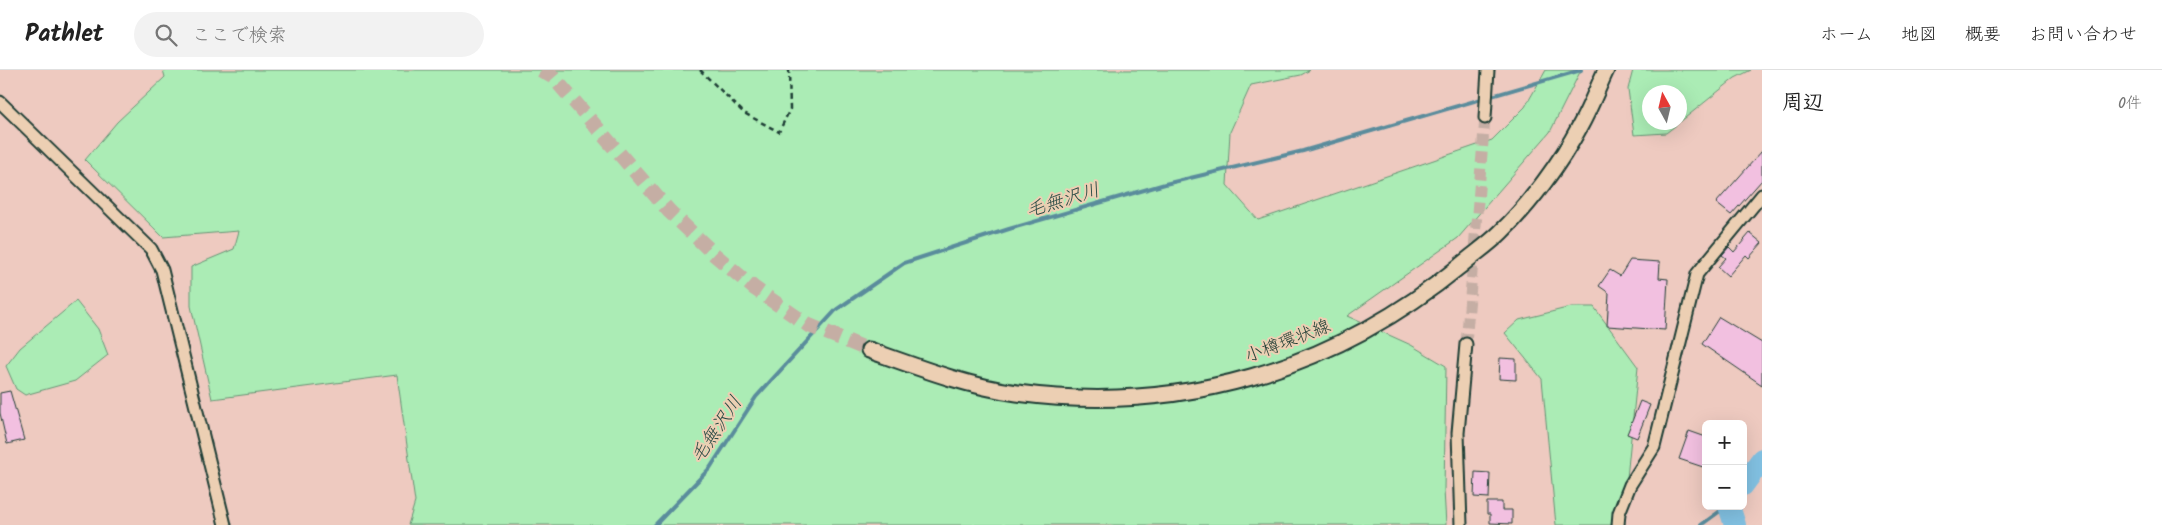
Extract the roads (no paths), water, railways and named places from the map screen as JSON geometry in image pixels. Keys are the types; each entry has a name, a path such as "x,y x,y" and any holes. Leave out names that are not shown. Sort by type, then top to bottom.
{"main road":[{"name":"小樽環状線","path":"869,350 946,377 1015,392 1079,398 1147,397 1212,388 1263,374 1319,353 1372,327 1431,290 1501,232 1543,182 1580,126 1606,70"}],"street":[{"path":"1485,118 1488,70"},
{"path":"0,102 151,249 162,270 200,417 225,525"},
{"path":"1618,525 1619,513 1630,485 1654,447 1696,274 1762,195"},
{"path":"1461,525 1458,433 1466,344"}],"waterway":[{"name":"毛無沢川","path":"655,525 710,468 756,397 836,310 904,263 1009,229 1165,184 1303,151 1581,70"},
{"path":"1747,480 1762,459"},
{"path":"1701,525 1722,510"},
{"path":"1730,510 1735,525"}],"tunnel":[{"path":"541,70 553,77 669,211 715,255 754,288 808,325 869,350"},
{"path":"1466,344 1485,118"}]}
